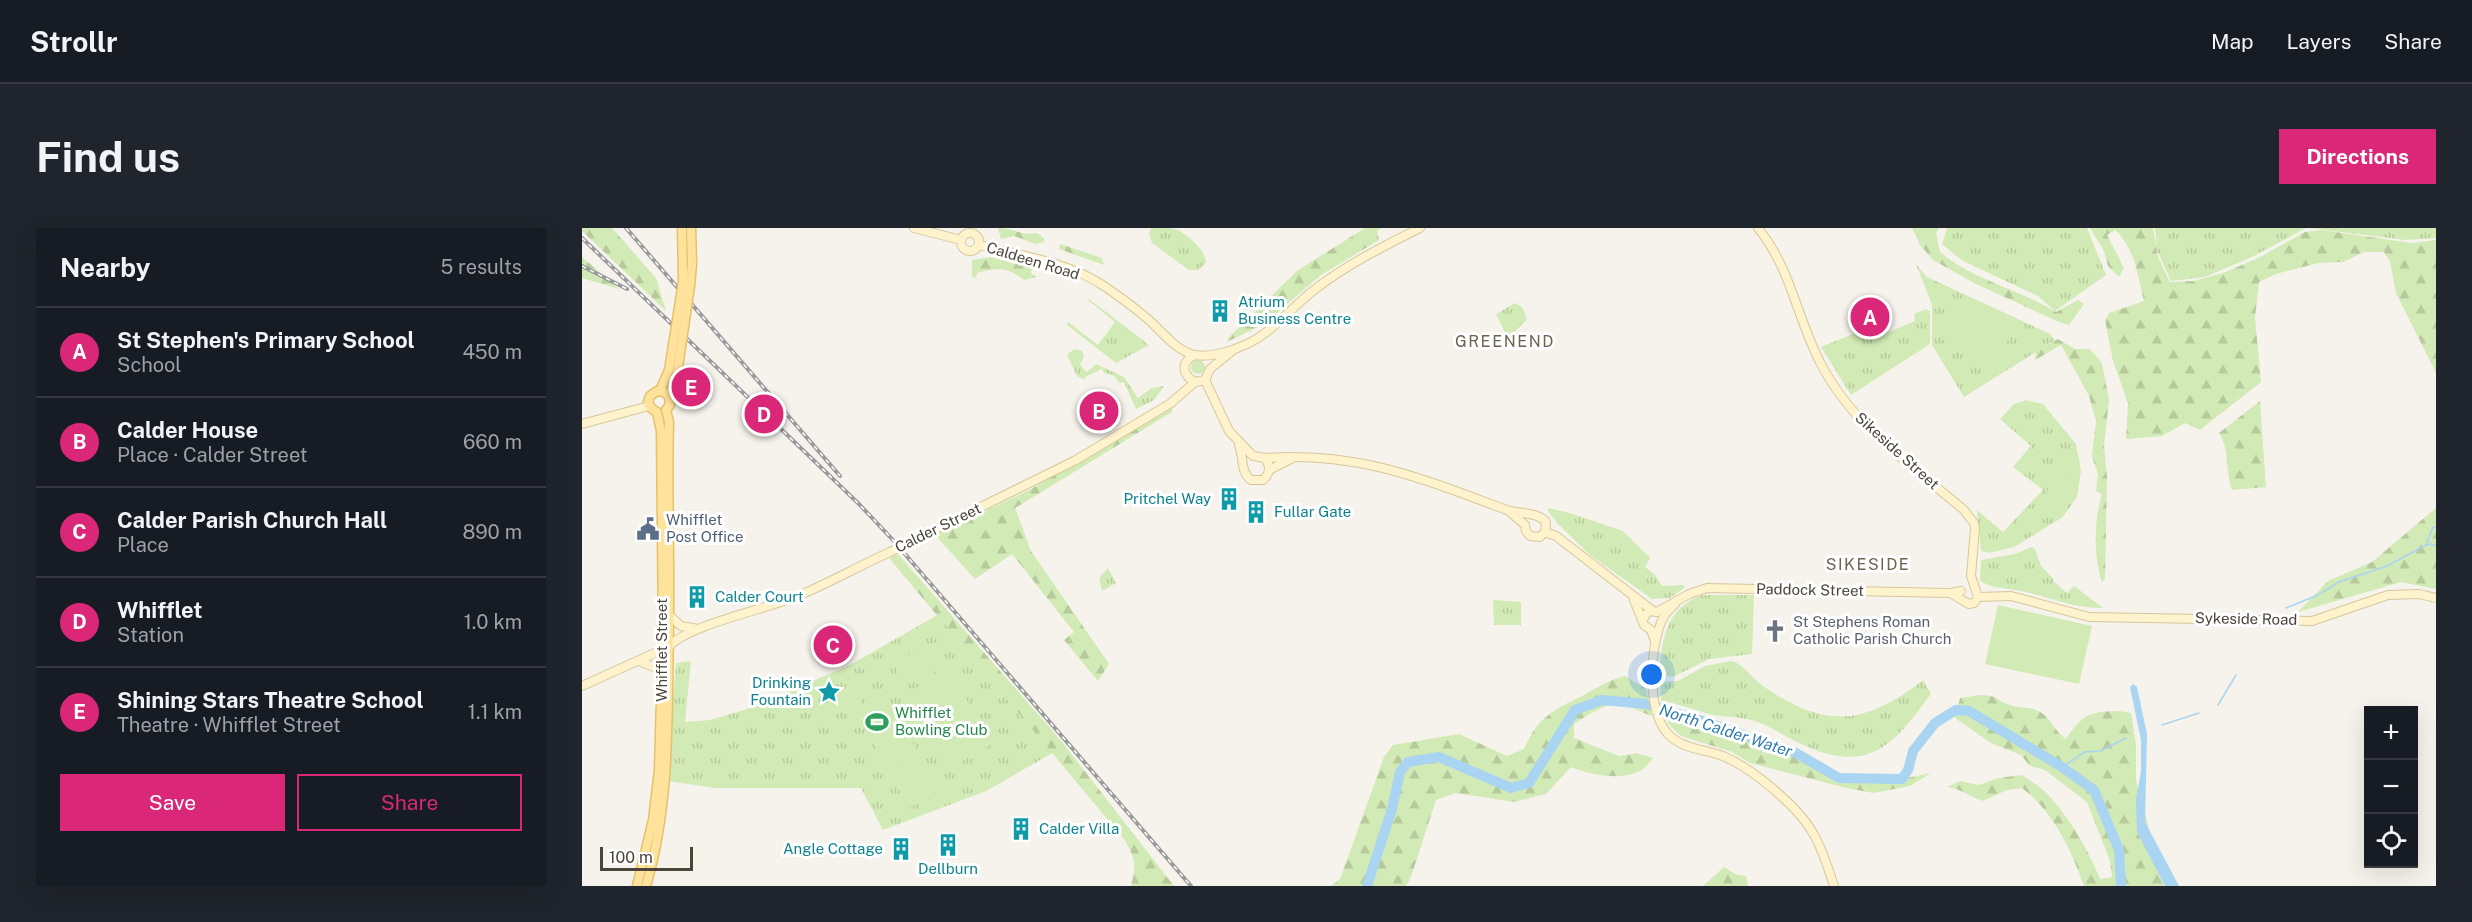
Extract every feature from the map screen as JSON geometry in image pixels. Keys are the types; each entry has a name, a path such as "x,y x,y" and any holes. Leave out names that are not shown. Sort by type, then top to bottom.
{"main road":[{"path":"682,228 687,284"},
{"path":"666,410 653,409 651,396 660,391 673,372 692,264 691,228"},
{"name":"Whifflet Street","path":"637,886 656,799 661,746 662,676 670,616 669,422 666,410 670,405 669,396 673,372"},
{"path":"660,391 669,396"},
{"name":"Whifflet Street","path":"646,886 659,828 664,791 666,648 661,430 653,409"}],"street":[{"name":"Caldeen Road","path":"914,228 961,240"},
{"path":"1420,228 1346,268 1313,291 1259,337 1233,350 1210,369 1205,380 1229,431 1253,456 1338,460 1392,469 1509,511 1534,516 1544,519 1545,532 1540,537 1527,534 1525,525 1527,519 1534,516"},
{"name":"Sikeside Street","path":"1758,228 1773,248 1782,266 1806,334 1821,366 1849,407 1867,427 1964,510 1974,523 1970,592"},
{"name":"Caldeen Road","path":"966,233 973,233 978,237 979,245 975,249 967,250 962,246 961,240 966,233"},
{"name":"Caldeen Road","path":"979,245 1055,265 1102,285 1151,322 1172,343 1184,364"},
{"name":"Caldeen Road","path":"1172,343 1199,355"},
{"path":"1179,395 1186,376 1184,364 1199,355 1233,350"},
{"path":"1199,355 1209,361 1210,369"},
{"path":"1186,376 1195,382"},
{"name":"Calder Street","path":"582,686 666,648 700,628 796,597 993,502 1116,438 1171,403 1195,382 1205,380"},
{"path":"582,424 653,409"},
{"path":"1235,438 1244,464 1245,476 1255,481 1266,477 1269,470 1265,458"},
{"path":"1244,464 1253,456"},
{"path":"1269,470 1295,458"},
{"path":"1509,511 1525,525"},
{"path":"1545,532 1556,536 1658,614 1653,664 1654,693 1657,714 1667,732 1681,744 1718,754 1745,767 1761,778 1798,814 1814,834 1834,886"},
{"name":"Paddock Street","path":"1643,621 1647,613 1658,614 1689,594 1707,588 1970,592 1991,596 2011,596 2089,617 2112,618"},
{"name":"Sykeside Road","path":"2112,618 2312,621 2388,595 2419,594 2436,598"},
{"path":"1632,596 1646,628 1655,629"},
{"name":"Whifflet Street","path":"670,616 681,626 700,628"},
{"path":"639,661 656,668 662,676"}],"green space":[{"path":"582,228 612,228 656,278 666,311 582,231"},
{"path":"998,228 1037,233 1044,238 1044,242 1035,244 1014,236 1001,239"},
{"path":"1151,228 1171,228 1182,232 1202,252 1206,263 1198,270 1189,270 1152,243 1149,233"},
{"path":"1365,228 1382,228 1377,231 1379,240 1321,275 1264,324 1227,342 1228,338 1298,270"},
{"path":"1912,228 1939,228 1936,233 1940,252 1953,262 2056,312 2078,300 2084,304 2069,325 2059,322 1976,284 1933,260 1920,245"},
{"path":"1947,228 2087,228 2106,275 2055,311 2038,296 1963,261 1942,244"},
{"path":"2090,228 2153,228 2158,257 2170,282 2194,281 2226,272 2260,257 2305,232 2321,230 2412,243 2436,240 2436,373 2396,293 2390,262 2384,252 2364,252 2343,262 2318,263 2276,274 2259,282 2255,318 2261,382 2200,430 2185,423 2162,436 2126,439 2128,403 2113,361 2105,320 2109,313 2144,301 2135,263 2122,237 2115,230 2107,235 2124,268 2119,277 2108,266 2104,251"},
{"path":"2155,228 2306,228 2254,256 2205,277 2171,281 2157,250"},
{"path":"2309,228 2436,228 2436,238 2405,240"},
{"path":"1060,244 1102,258 1104,265 1059,249"},
{"path":"582,257 619,289 582,278"},
{"path":"991,257 1032,268 1031,273 1036,277 1024,280 1007,270 996,269 977,273 976,278 972,277 972,260"},
{"path":"1916,264 1927,277 2050,334 2055,340 1964,397 1932,345 1932,305"},
{"path":"1961,298 2016,322 1997,363 1942,339"},
{"path":"1089,299 1149,345 1116,363 1067,325 1068,322 1098,345 1115,322"},
{"path":"1515,303 1522,307 1527,319 1508,339 1496,314"},
{"path":"1926,309 1930,311 1930,344 1851,395 1821,347 1865,329 1871,331 1875,338 1915,321 1914,314"},
{"path":"2058,339 2075,349 2090,349 2102,363 2109,400 2104,446 2107,476 2105,579 2102,582 2097,561 2096,538 2097,515 2102,494 2096,491 2098,474 2092,456 2096,421 2089,396 2061,345 2035,360 2036,351"},
{"path":"1074,349 1082,351 1084,356 1080,365 1087,372 1096,364 1124,377 1138,398 1152,388 1164,386 1154,400 1136,409 1124,382 1119,383 1114,376 1104,373 1102,369 1085,377 1085,380 1077,376 1067,355"},
{"path":"1198,360 1203,362 1205,367 1203,372 1198,374 1193,372 1191,367 1193,362"},
{"path":"681,389 692,392 692,397 696,399 695,402 678,403"},
{"path":"2026,400 2043,404 2076,444 2081,471 2077,497 2063,517 2014,547 1989,553 1981,551 1977,510 2003,532 2043,490 2013,467 2031,446 2000,419 2014,404"},
{"path":"2260,401 2266,487 2232,490 2225,446 2219,433"},
{"path":"1172,407 1172,412 1015,508 1031,551 1109,664 1098,681 1064,640 1074,632 1012,554 975,579 935,535 1031,489"},
{"path":"2052,470 2075,475 2067,511 2044,506"},
{"path":"1549,508 1623,531 1650,558 1645,567 1655,575 1662,586 1683,585 1685,587 1670,598 1652,599 1590,555 1558,524 1547,510"},
{"path":"2436,508 2436,589 2401,582 2298,612 2328,581 2372,562"},
{"path":"2031,547 2035,549 2041,566 2054,579 2054,582 2067,593 2074,586 2103,608 2070,604 2027,592 1992,586 1980,580 1981,560 2015,554"},
{"path":"898,554 1062,742 1174,886 1131,886 1134,861 1124,839 889,558"},
{"path":"1108,568 1116,583 1102,591 1100,578"},
{"path":"1703,595 1754,595 1752,654 1709,659 1675,676 1660,677 1664,639 1673,617 1691,600"},
{"path":"1493,600 1521,602 1521,625 1494,625"},
{"path":"1998,605 2092,626 2079,684 1985,664"},
{"path":"939,614 1056,751 986,791 883,830 861,788 716,788 667,781 676,663 691,661 685,722 710,720 784,698 783,694 852,664"},
{"path":"936,642 947,666 905,686 893,663"},
{"path":"1731,661 1740,665 1759,683 1785,700 1806,710 1825,715 1844,716 1863,713 1902,695 1923,680 1931,694 1906,726 1880,749 1866,755 1849,757 1808,747 1757,721 1709,714 1661,701 1660,682 1678,681 1705,666"},
{"path":"949,669 992,744 946,770 903,695"},
{"path":"1625,676 1646,689 1652,716 1624,705 1611,705 1574,724 1574,738 1619,756 1636,753 1653,758 1643,769 1627,775 1607,776 1571,767 1546,794 1514,802 1456,793 1436,800 1406,886 1331,886 1340,879 1384,757 1393,745 1459,734 1507,756 1524,749 1535,729 1554,711 1603,684"},
{"path":"866,678 876,697 869,700 867,695 860,698 863,705 854,710 844,690"},
{"path":"1981,695 1994,697 2011,706 2040,712 2066,739 2079,722 2089,715 2110,711 2131,713 2136,745 2136,780 2164,886 2084,886 2060,832 2043,808 2022,788 2007,790 1983,801 1947,787 1960,781 1979,785 1998,778 2022,775 2045,792 2063,813 2084,846 2100,879 2112,877 2110,861 2087,802 2045,770 2030,766 2021,755 1991,743 1955,718 1960,698"},
{"path":"1668,716 1705,732 1735,737 1788,752 1828,776 1892,781 1931,773 1910,786 1874,793 1846,788 1750,763 1732,752 1681,736 1668,724"},
{"path":"901,721 918,752 888,769 870,739"},
{"path":"922,759 940,790 909,808 891,775"},
{"path":"1724,867 1737,875 1746,876 1748,886 1703,886"}],"water":[{"path":"2133,684 2137,687 2147,734 2145,822 2179,886 2165,886 2137,832 2136,800 2141,771 2141,740 2130,687"}],"waterway":[{"path":"2286,608 2318,595 2339,582 2387,566 2426,545 2433,527 2436,528"},
{"path":"2426,545 2436,546"},
{"path":"2218,705 2236,675"},
{"name":"North Calder Water","path":"1367,886 1392,809 1400,772 1408,762 1439,757 1511,788 1529,783 1575,710 1602,700 1646,704 1709,723 1796,753 1839,778 1902,779 1908,770 1913,751 1935,723 1956,710 1969,711 2062,767 2094,790 2119,850 2121,886"},
{"path":"2162,725 2199,713"},
{"path":"2062,767 2085,752 2100,751 2126,738"}],"railway":[{"path":"626,228 840,476"},
{"path":"582,238 859,504 892,539 1191,886"},
{"path":"582,266 627,289"}],"place":[{"name":"Atrium Business Centre","path":"1220,311"},
{"name":"St Stephen's Primary School","path":"1870,317"},
{"name":"Shining Stars Theatre School","path":"691,387"},
{"name":"Calder House","path":"1099,411"},
{"name":"Whifflet","path":"764,414"},
{"name":"Pritchel Way","path":"1229,499"},
{"name":"Fullar Gate","path":"1256,512"},
{"name":"Whifflet Post Office","path":"648,529"},
{"name":"Calder Court","path":"697,597"},
{"name":"St Stephens Roman Catholic Parish Church","path":"1775,631"},
{"name":"Calder Parish Church Hall","path":"833,645"},
{"name":"Drinking Fountain","path":"829,692"},
{"name":"Whifflet Bowling Club","path":"877,722"},
{"name":"Calder Villa","path":"1021,829"},
{"name":"Dellburn","path":"948,845"},
{"name":"Angle Cottage","path":"901,849"}],"district":[{"name":"GREENEND","path":"1505,341"},
{"name":"SIKESIDE","path":"1868,564"}]}
